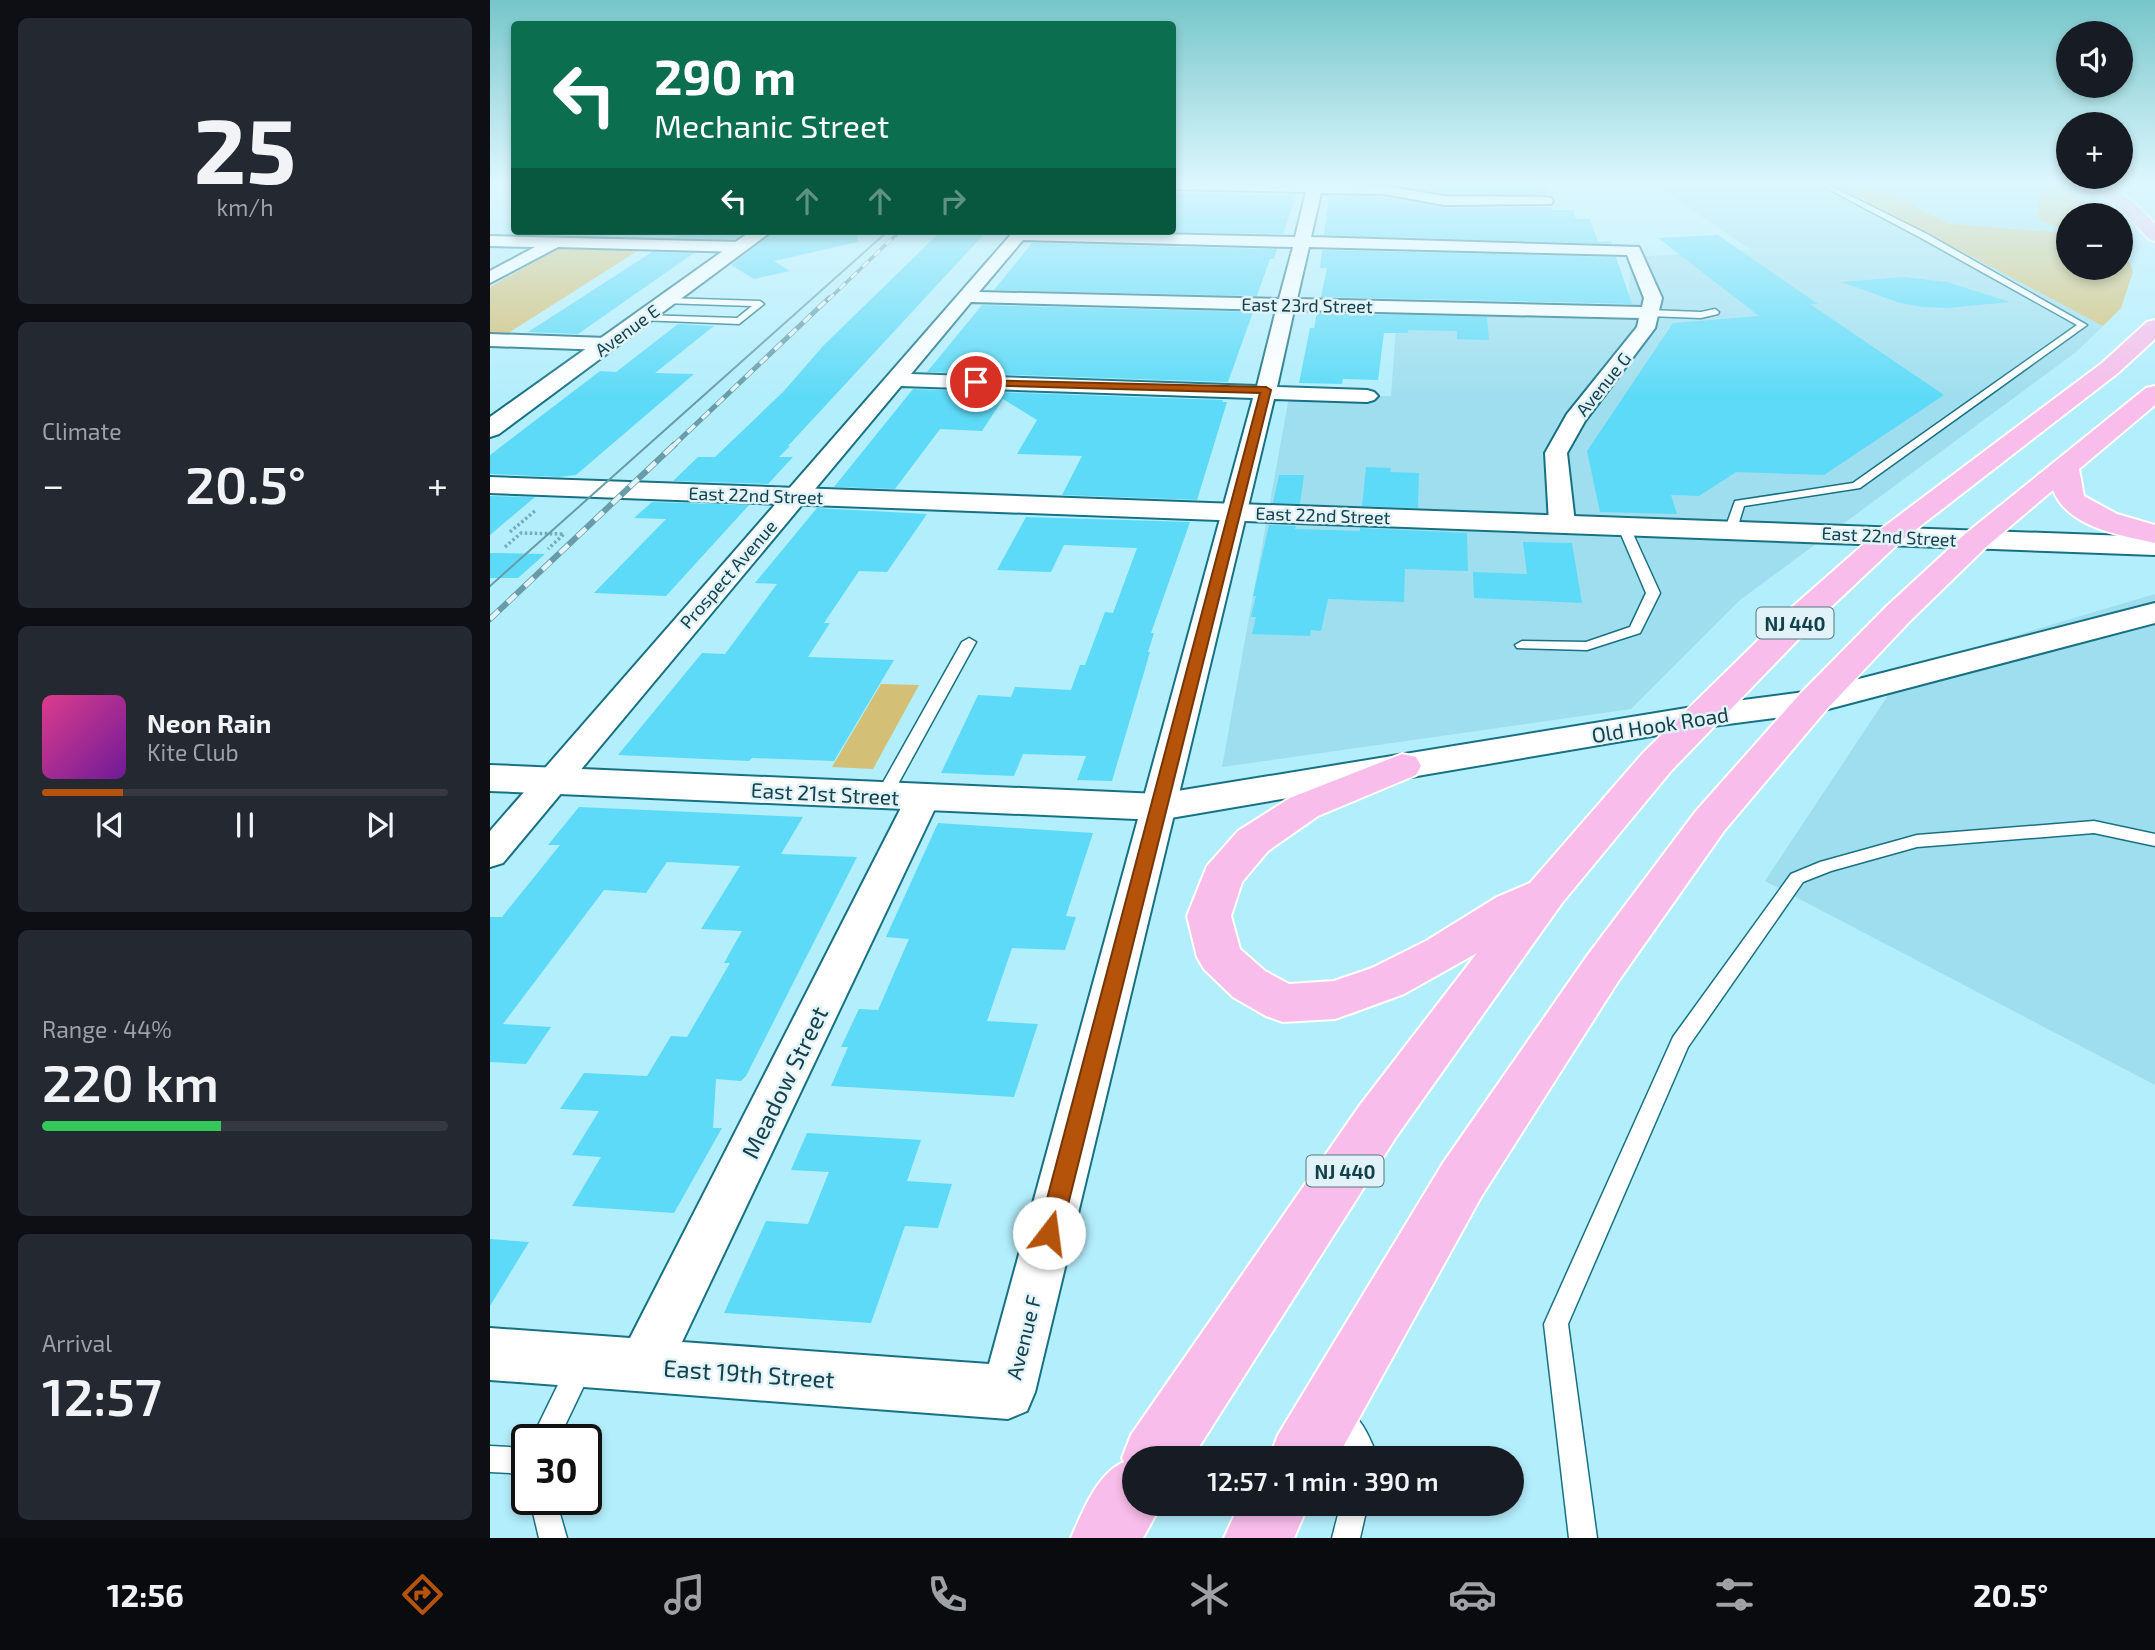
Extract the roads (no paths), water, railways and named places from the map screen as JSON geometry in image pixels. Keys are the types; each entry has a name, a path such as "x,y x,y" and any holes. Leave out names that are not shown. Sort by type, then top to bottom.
{"highway":[{"name":"NJ 440","path":"1162,1446 1378,1121 1548,892 1657,762 1802,616 1891,536 2110,368 2155,327"},
{"name":"NJ 440","path":"1308,1446 1462,1180 1603,968 1710,821 1813,702 1899,613 1975,541 2147,400"},
{"path":"2065,466 2067,491 2073,502 2111,522 2155,534"},
{"path":"1402,766 1304,807 1253,841 1222,877 1209,916 1220,957 1249,984 1283,1003 1335,1000 1388,981 1442,953 1512,908 1548,892"},
{"path":"1105,1538 1122,1510"},
{"path":"1258,1538 1269,1516"}],"street":[{"path":"490,278 533,255"},
{"name":"Avenue E","path":"490,429 731,255"},
{"name":"Prospect Avenue","path":"490,854 1002,255"},
{"name":"Avenue F","path":"1008,1392 1266,390 1298,255"},
{"name":"Avenue G","path":"1562,523 1556,453 1575,418 1646,328 1653,298 1635,255"},
{"name":"East 23rd Street","path":"966,297 1648,313"},
{"path":"490,341 607,344"},
{"path":"897,380 1266,390 1367,396"},
{"name":"East 22nd Street","path":"490,485 2155,546"},
{"path":"2092,544 2136,555 2155,564"},
{"name":"Old Hook Road","path":"1159,807 1705,716 1813,702 2155,613"},
{"name":"East 21st Street","path":"490,778 1159,807"},
{"name":"Meadow Street","path":"644,1365 904,797"},
{"name":"East 19th Street","path":"490,1354 1008,1392"}],"lane":[{"path":"1731,529 1739,503 1856,486 2083,325 1957,255"},
{"path":"643,318 739,321 760,304 666,301"},
{"path":"1648,313 1701,315 1714,312"},
{"path":"1522,645 1587,646 1635,630 1653,593 1623,525"},
{"path":"904,797 969,642"},
{"path":"1583,1538 1556,1324 1680,1043 1797,878 1826,866 1917,841 2094,827 2155,840"},
{"path":"552,1424 583,1361"},
{"path":"1329,1408 1353,1432 1359,1446"},
{"path":"490,1459 511,1460"},
{"path":"547,1515 553,1538"},
{"path":"1346,1538 1352,1516"}],"tram line":[{"path":"490,586 861,255"}],"railway":[{"path":"828,300 875,255"},
{"path":"673,446 829,298"},
{"path":"490,619 675,444"}]}
